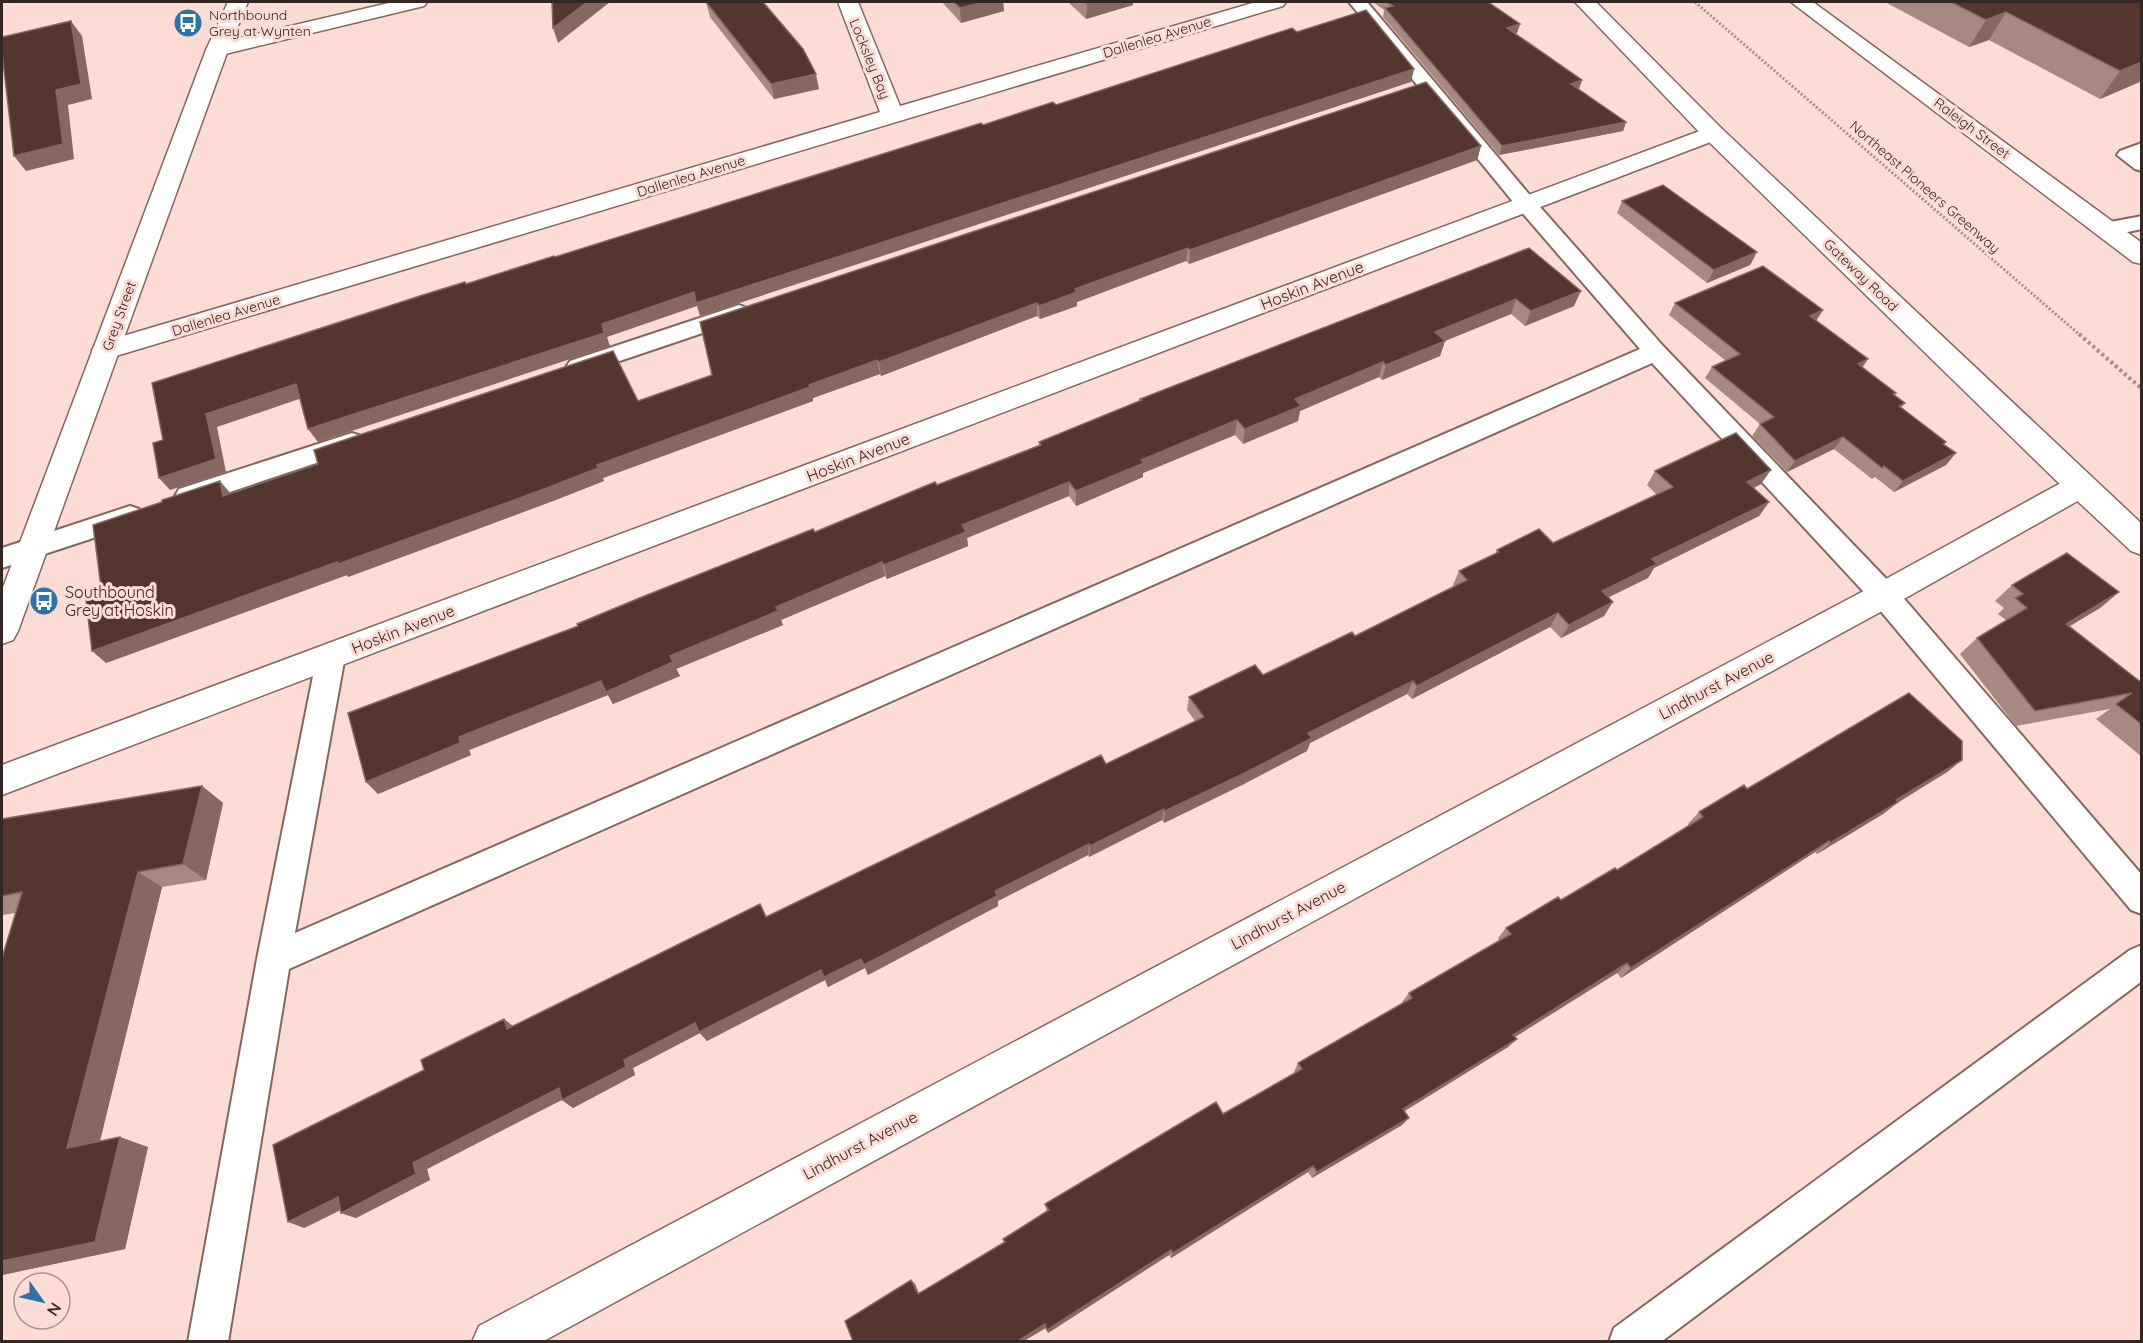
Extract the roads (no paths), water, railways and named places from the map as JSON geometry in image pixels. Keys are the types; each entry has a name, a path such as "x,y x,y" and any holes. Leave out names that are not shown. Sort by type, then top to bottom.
{"street":[{"name":"Grey Street","path":"2,631 218,50 238,2"},
{"path":"218,50 417,2"},
{"name":"Locksley Bay","path":"848,2 893,116"},
{"name":"Dallenlea Avenue","path":"106,350 893,116 1212,10 1276,2"},
{"name":"Gateway Road","path":"1585,2 1713,133 2142,543"},
{"name":"Raleigh Street","path":"1801,2 2142,256"},
{"name":"Hoskin Avenue","path":"2,780 1713,133"},
{"name":"Lindhurst Avenue","path":"495,1341 1884,595 2080,486"}],"lane":[{"path":"1358,2 1416,89 1526,204 1655,352 1884,595 2142,899"},
{"path":"2142,149 2127,155 2142,165"},
{"path":"2108,229 2142,222"},
{"path":"556,374 760,306"},
{"path":"274,960 1655,352"},
{"path":"172,502 375,434"},
{"path":"2,558 149,509"},
{"path":"208,1341 274,960 331,656"},
{"path":"1628,1341 2142,962"}],"place":[{"name":"Northbound Grey at Wynten","path":"188,23"},
{"name":"Southbound Grey at Hoskin","path":"44,601"}]}
